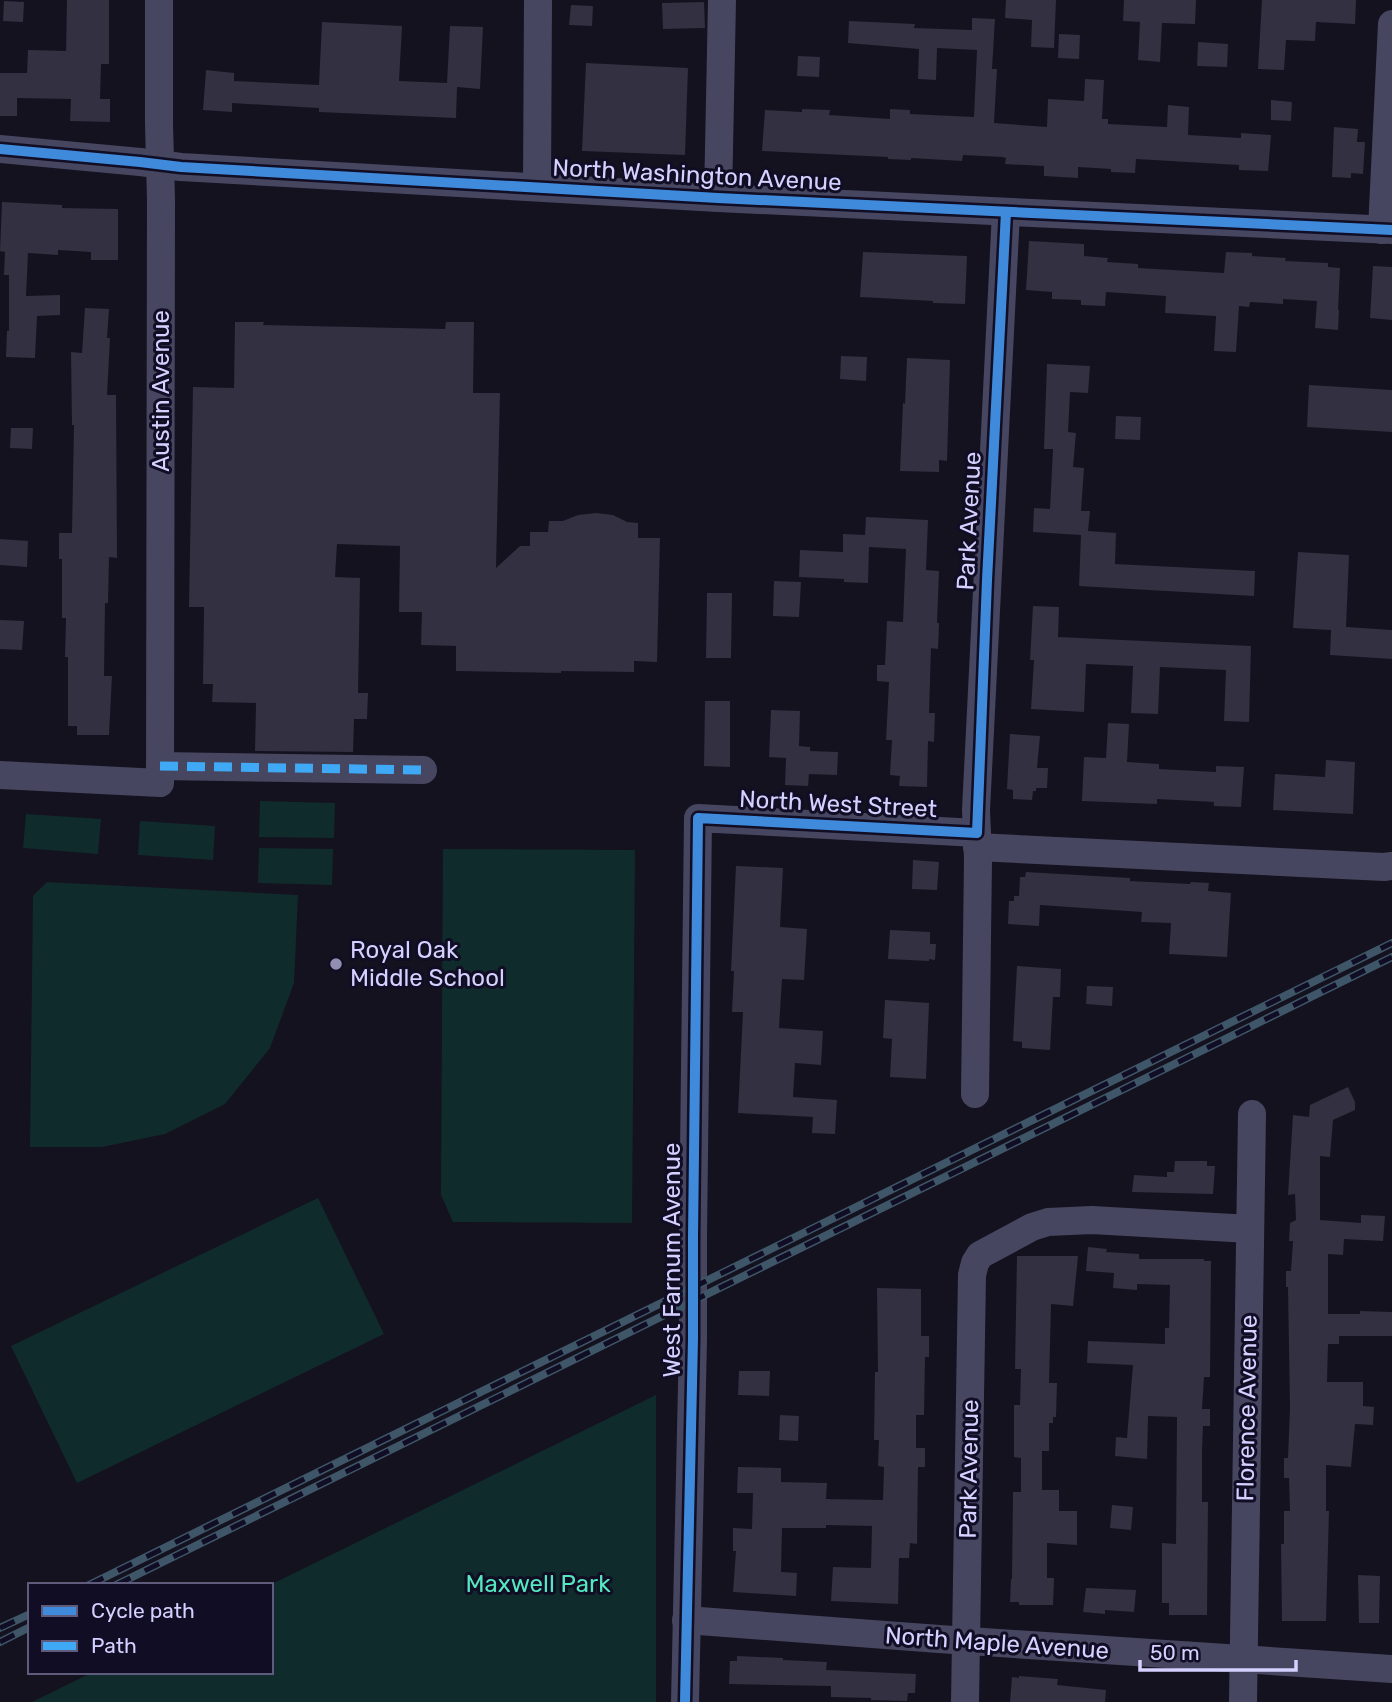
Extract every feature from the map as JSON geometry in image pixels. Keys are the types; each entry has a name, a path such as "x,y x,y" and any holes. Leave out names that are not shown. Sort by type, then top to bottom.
{"street":[{"name":"Austin Avenue","path":"159,0 160,775"},
{"path":"537,187 538,0"},
{"path":"718,198 722,0"},
{"path":"1387,230 1392,24"},
{"name":"North Washington Avenue","path":"0,149 204,168 718,198 1387,230"},
{"name":"Park Avenue","path":"975,1094 977,840 983,661 1006,212"},
{"path":"0,775 160,775 423,769"},
{"name":"North West Street","path":"698,818 977,840 1392,866"},
{"name":"West Farnum Avenue","path":"685,1702 693,1339 698,818"},
{"name":"Florence Avenue","path":"1242,1702 1252,1114"},
{"name":"Park Avenue","path":"965,1702 972,1275 975,1263 980,1255 996,1246 1031,1227 1048,1222 1092,1220 1250,1229"},
{"name":"North Maple Avenue","path":"686,1620 1392,1669"}],"green space":[{"path":"260,801 335,803 334,838 259,837"},
{"path":"26,814 101,819 98,854 23,848"},
{"path":"140,821 215,826 213,860 138,855"},
{"path":"259,848 333,849 332,885 258,883"},
{"path":"443,849 635,850 632,1223 453,1222 441,1195"},
{"path":"47,882 298,895 294,983 270,1048 225,1104 165,1134 102,1147 30,1147 33,896"},
{"path":"318,1198 384,1334 77,1483 11,1346"},
{"name":"Maxwell Park","path":"656,1395 656,1702 32,1702 89,1674 273,1674 273,1584"}],"building":[{"path":"67,0 109,0 109,64 101,64 100,99 110,99 110,122 70,121 71,99 17,98 17,116 0,116 0,73 27,73 28,50 66,51"},
{"path":"1006,0 1056,0 1054,48 1031,47 1032,20 1005,18"},
{"path":"1124,0 1196,0 1195,24 1162,23 1160,62 1138,60 1140,22 1123,21"},
{"path":"1262,0 1356,0 1355,24 1316,22 1315,41 1286,40 1284,70 1258,69"},
{"path":"4,1 24,2 23,22 3,21"},
{"path":"704,2 705,28 663,29 662,3"},
{"path":"571,5 593,6 592,26 569,25"},
{"path":"972,18 995,19 992,69 997,69 994,123 1047,127 1048,99 1084,101 1085,79 1104,80 1102,119 1108,119 1108,124 1167,127 1168,105 1189,107 1188,135 1241,138 1241,133 1271,135 1268,171 1239,170 1239,165 1136,159 1135,173 1078,167 1078,178 1044,176 1044,166 1005,164 1006,158 1002,157 963,155 962,161 911,160 762,151 765,110 830,110 829,115 890,119 890,109 910,110 910,114 974,117 977,50 937,48 936,80 918,79 919,49 848,43 849,21 915,24 914,28 972,30"},
{"path":"322,22 402,26 399,81 447,83 450,26 483,27 480,89 457,87 456,118 319,112 319,108 232,103 232,112 203,110 206,70 234,73 234,81 319,85"},
{"path":"1059,34 1080,35 1079,59 1058,58"},
{"path":"1198,42 1228,44 1227,67 1197,66"},
{"path":"798,56 820,57 819,77 797,76"},
{"path":"586,63 688,68 685,155 582,151"},
{"path":"1271,100 1292,102 1291,121 1271,120"},
{"path":"1334,127 1358,129 1357,142 1365,142 1363,174 1351,173 1351,178 1332,177"},
{"path":"2,202 62,205 62,208 118,209 118,260 91,260 91,252 58,250 58,255 28,253 26,296 60,295 60,315 37,316 35,358 6,357 9,275 4,275 5,252 0,251"},
{"path":"1029,241 1084,244 1084,256 1108,258 1107,262 1138,264 1138,268 1224,273 1226,252 1286,258 1285,261 1328,263 1328,267 1340,268 1338,330 1315,328 1317,301 1283,299 1283,304 1250,302 1249,307 1239,306 1236,352 1214,351 1216,316 1165,313 1166,296 1106,292 1105,306 1081,305 1081,300 1052,299 1052,292 1026,290"},
{"path":"863,252 967,256 965,304 860,297"},
{"path":"1373,266 1392,267 1392,320 1370,318"},
{"path":"85,308 109,309 107,395 116,395 117,558 109,557 108,603 105,603 104,676 112,676 109,735 77,735 77,726 68,726 68,657 65,657 66,618 62,618 59,533 72,533 74,425 71,352 82,353"},
{"path":"235,322 445,329 446,322 474,322 473,393 500,393 496,568 520,546 530,546 530,532 548,532 549,521 563,521 578,515 596,513 638,523 638,538 660,538 657,662 634,661 634,672 456,671 456,646 421,645 422,612 399,612 400,546 337,544 335,577 360,578 358,693 368,693 367,719 354,719 353,752 255,751 256,703 212,702 213,684 203,684 204,607 189,607 193,387 234,388"},
{"path":"841,356 867,357 866,381 840,379"},
{"path":"907,358 950,360 947,461 939,460 939,472 900,471"},
{"path":"1047,364 1090,366 1088,393 1070,392 1068,432 1076,433 1073,467 1084,468 1081,511 1090,511 1088,531 1116,533 1115,564 1255,571 1254,596 1079,586 1081,535 1033,532 1034,508 1050,509 1053,449 1044,449"},
{"path":"1309,385 1392,390 1392,432 1307,427"},
{"path":"1116,416 1141,417 1140,440 1115,439"},
{"path":"11,428 33,428 32,449 10,448"},
{"path":"866,517 928,520 926,570 939,571 939,623 938,649 931,648 929,713 935,713 934,742 928,741 927,787 899,786 900,776 890,775 892,740 886,740 889,682 877,681 877,665 885,665 887,621 903,622 906,549 869,547 868,583 799,577 800,550 843,552 843,534 865,535"},
{"path":"0,539 28,541 27,567 0,565"},
{"path":"1298,552 1349,555 1346,627 1392,630 1392,659 1330,655 1331,630 1293,628"},
{"path":"774,581 801,582 799,617 773,616"},
{"path":"707,593 732,593 731,658 706,658"},
{"path":"1033,606 1059,607 1058,637 1251,646 1249,722 1224,721 1226,670 1160,667 1158,714 1131,713 1133,666 1086,664 1084,712 1031,709"},
{"path":"0,620 24,621 22,650 0,649"},
{"path":"705,701 730,701 730,767 704,766"},
{"path":"771,710 800,711 799,746 810,747 810,751 838,752 837,775 809,774 808,786 785,785 786,758 769,757"},
{"path":"1108,723 1129,724 1127,762 1159,764 1159,769 1216,772 1216,766 1244,767 1241,807 1214,806 1214,802 1157,799 1157,804 1082,801 1084,757 1106,758"},
{"path":"1010,734 1040,736 1037,768 1048,768 1047,788 1036,788 1032,800 1013,799 1013,790 1007,789"},
{"path":"1326,760 1355,762 1353,814 1273,810 1275,774 1325,777"},
{"path":"913,860 939,862 937,890 912,889"},
{"path":"736,866 783,868 780,927 807,929 804,980 782,979 779,1028 823,1031 821,1065 795,1063 793,1097 837,1100 835,1134 812,1133 813,1117 738,1113 743,1012 732,1012 734,971 731,971"},
{"path":"1026,872 1130,878 1130,881 1209,883 1208,891 1231,893 1227,957 1169,954 1171,923 1141,922 1142,912 1040,905 1039,926 1008,924 1009,901 1014,901 1014,896 1019,896 1020,877 1025,877"},
{"path":"890,930 930,932 930,944 936,944 935,960 888,959"},
{"path":"1017,966 1061,969 1060,997 1053,997 1050,1050 1022,1048 1022,1042 1013,1041"},
{"path":"1087,986 1113,987 1112,1006 1086,1004"},
{"path":"885,1000 929,1003 926,1079 890,1077 892,1039 883,1038"},
{"path":"1348,1087 1355,1102 1355,1110 1333,1120 1330,1157 1320,1156 1320,1220 1361,1223 1361,1215 1385,1216 1383,1241 1344,1239 1343,1255 1328,1254 1328,1314 1392,1312 1392,1336 1339,1336 1339,1344 1328,1344 1327,1382 1363,1382 1363,1406 1374,1407 1373,1425 1355,1424 1351,1467 1326,1465 1326,1511 1329,1511 1326,1621 1282,1621 1281,1544 1284,1544 1284,1511 1290,1511 1289,1478 1284,1478 1284,1458 1288,1458 1290,1408 1286,1271 1291,1271 1293,1241 1289,1241 1290,1223 1296,1220 1295,1194 1288,1195 1293,1115 1309,1117 1310,1105"},
{"path":"1175,1161 1207,1161 1207,1166 1215,1166 1213,1194 1132,1192 1134,1175 1167,1177 1167,1172 1174,1172"},
{"path":"1088,1247 1107,1249 1106,1252 1139,1254 1139,1259 1211,1261 1210,1377 1204,1377 1202,1409 1210,1409 1210,1426 1203,1426 1202,1451 1202,1502 1208,1502 1207,1615 1169,1615 1169,1603 1162,1603 1162,1543 1176,1544 1177,1417 1148,1416 1147,1459 1115,1456 1116,1437 1127,1438 1133,1365 1087,1363 1088,1341 1165,1344 1165,1328 1169,1328 1170,1285 1137,1284 1137,1290 1113,1288 1114,1273 1086,1271"},
{"path":"1017,1256 1078,1256 1073,1306 1051,1304 1049,1383 1057,1383 1056,1417 1053,1417 1053,1423 1049,1423 1049,1451 1042,1451 1042,1490 1059,1490 1059,1511 1077,1511 1077,1545 1047,1543 1047,1578 1054,1578 1053,1605 1019,1605 1019,1602 1010,1602 1013,1492 1021,1492 1021,1458 1014,1457 1014,1405 1020,1405 1021,1369 1015,1369"},
{"path":"877,1288 921,1289 921,1336 929,1336 929,1357 925,1357 924,1415 916,1415 916,1448 925,1448 925,1467 918,1467 917,1544 910,1543 909,1558 899,1558 898,1604 831,1601 833,1567 871,1568 872,1526 782,1528 781,1572 797,1573 796,1596 733,1592 736,1551 733,1551 733,1528 752,1529 753,1493 737,1493 738,1467 781,1468 781,1482 827,1483 826,1499 883,1500 884,1467 878,1466 879,1440 874,1440 875,1372 878,1372"},
{"path":"739,1371 770,1371 769,1396 738,1395"},
{"path":"780,1415 799,1416 798,1441 779,1440"},
{"path":"1112,1505 1133,1507 1131,1530 1110,1528"},
{"path":"1358,1575 1380,1576 1379,1623 1359,1623"},
{"path":"1086,1588 1136,1590 1134,1612 1083,1612"},
{"path":"737,1656 827,1662 826,1670 916,1674 915,1693 908,1693 907,1701 871,1700 831,1697 831,1686 729,1684 730,1661 737,1661"},
{"path":"1012,1677 1058,1679 1057,1685 1106,1690 1105,1702 1010,1702"}],"railway":[{"path":"93,1583 1392,943"},
{"path":"120,1583 1392,957"},
{"path":"0,1628 28,1615"},
{"path":"0,1642 28,1628"}],"marked path":[{"path":"160,766 423,770"}],"cycle path":[{"path":"0,149 181,167 718,198 1392,230"},
{"path":"685,1702 693,1339 698,818 977,833 1006,212"}],"place":[{"name":"Royal Oak Middle School","path":"336,964"}]}
